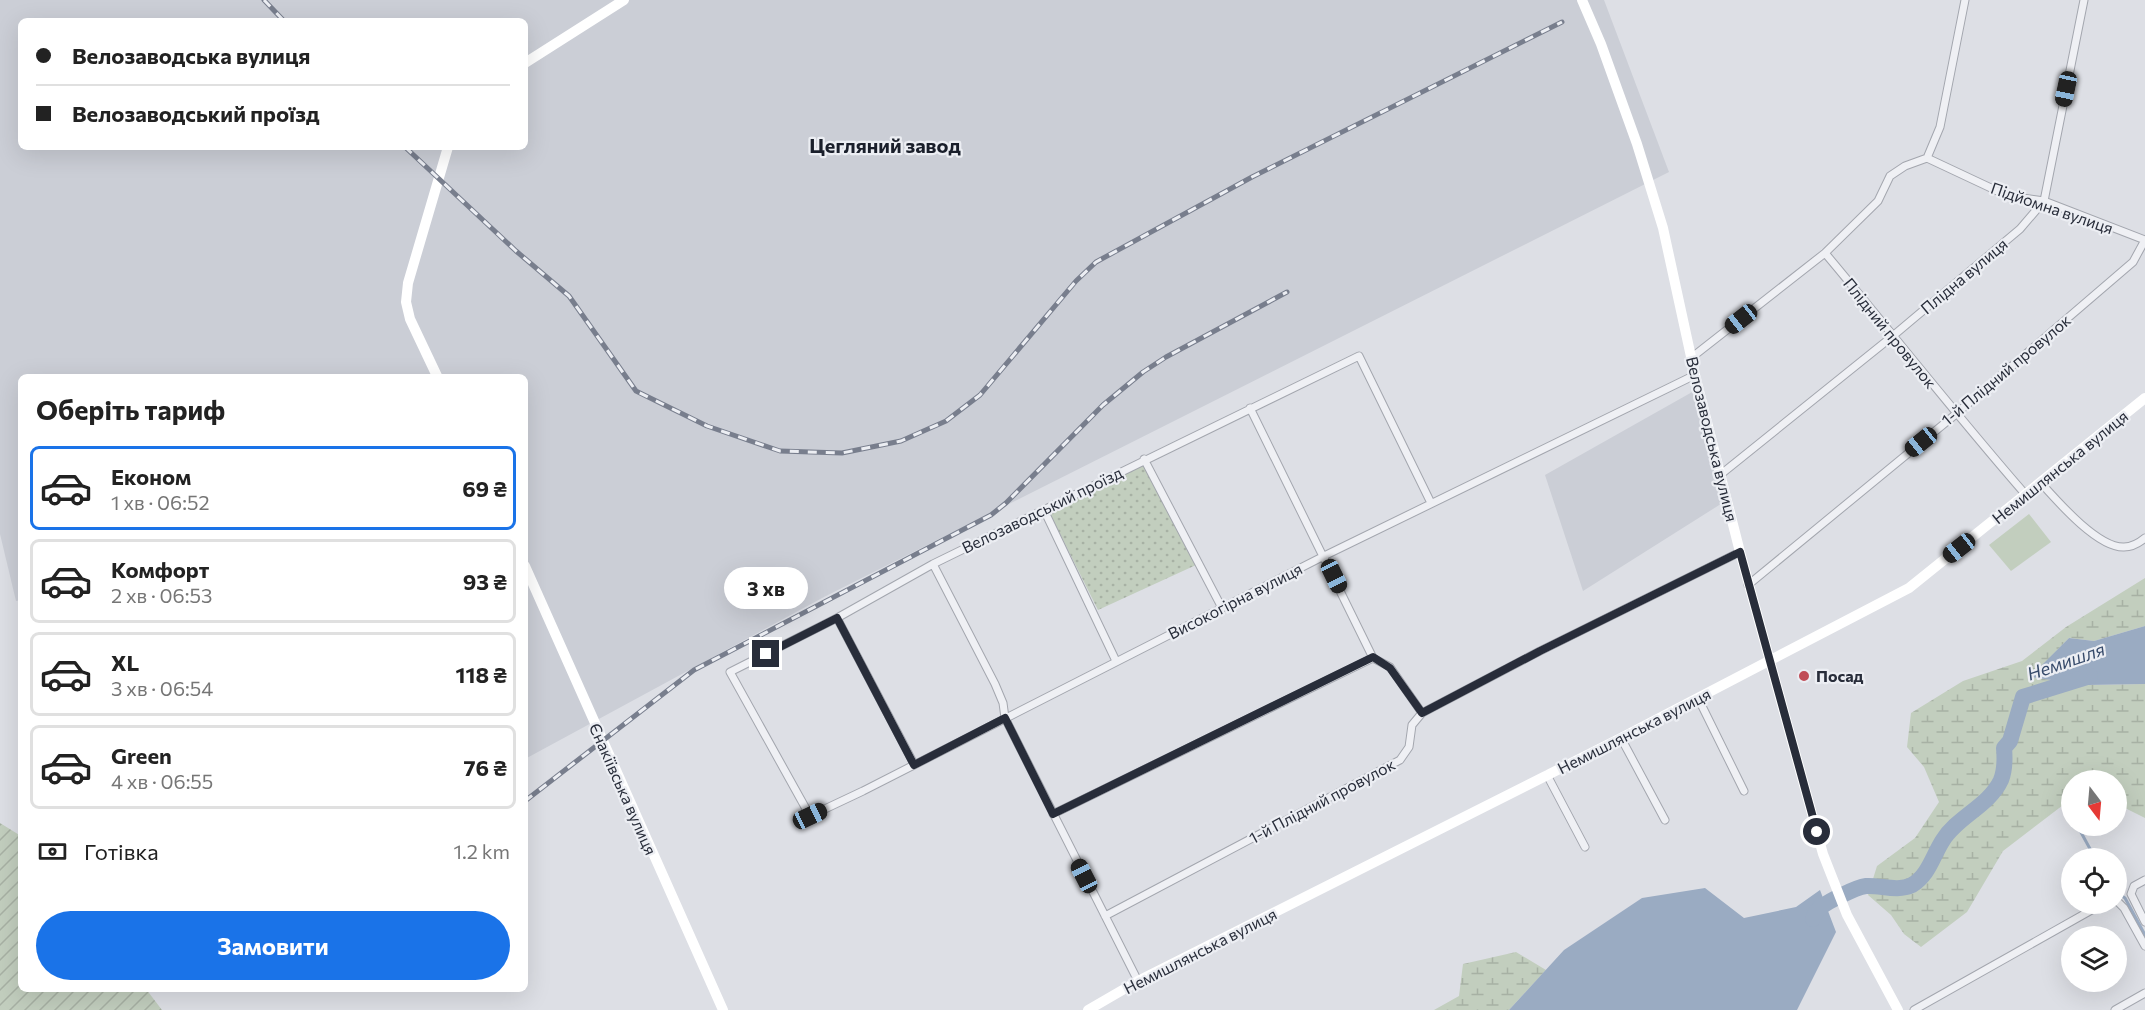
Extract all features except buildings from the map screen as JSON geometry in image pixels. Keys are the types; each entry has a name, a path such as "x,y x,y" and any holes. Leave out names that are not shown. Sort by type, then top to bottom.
{"street":[{"path":"528,61 624,0"},
{"name":"Велозаводська вулиця","path":"1582,0 1601,44 1637,144 1663,228 1695,375 1748,585 1830,873 1847,915 1898,1010"},
{"path":"1691,358 1825,253 1878,201 1890,176 1905,166 1927,158 1940,127 1965,0"},
{"name":"Плідна вулиця","path":"1720,475 1894,335 2020,229 2043,201 2084,0"},
{"path":"436,374 410,319 406,302 408,283 447,150"},
{"name":"Підйомна вулиця","path":"1927,158 2008,196 2043,201 2145,240"},
{"name":"1-й Плідний провулок","path":"1748,585 1956,414 2133,262 2145,240"},
{"name":"Плідний провулок","path":"1825,253 1956,414 2026,495"},
{"name":"Велозаводський проїзд","path":"810,816 730,672 837,618 933,564 1359,356 1431,503"},
{"name":"Високогірна вулиця","path":"810,816 1324,556 1695,375"},
{"name":"Немишлянська вулиця","path":"1088,1010 1138,981 1621,738 1908,588 2145,398"},
{"path":"1250,408 1373,657 1390,668 1422,713 1540,651 1740,552"},
{"path":"1144,459 1222,608"},
{"path":"2041,483 2060,504 2104,542 2123,547 2137,544 2145,538"},
{"path":"1044,510 1116,661"},
{"path":"933,564 995,684 1003,703 1005,718 1138,981"},
{"name":"Єнакіївська вулиця","path":"528,573 723,1010"},
{"path":"837,618 914,765"},
{"path":"1053,814 1373,657"},
{"path":"1698,698 1744,791"},
{"name":"1-й Плідний провулок","path":"1105,916 1400,760 1409,747 1412,726 1422,713"},
{"path":"1621,738 1665,820"},
{"path":"1547,775 1585,847"},
{"path":"2127,894 2145,880"},
{"path":"2127,900 2145,921"},
{"path":"2127,904 2145,946"},
{"path":"1914,1010 2084,914"},
{"path":"2115,1010 2145,993"}],"shaded area":[{"path":"0,0 1604,0 1669,172 824,597 528,757 528,374 18,374 18,601 16,601 0,534"},
{"path":"1694,391 1724,502 1583,591 1545,475"}],"green space":[{"path":"1140,465 1145,467 1196,565 1098,610 1051,516 1052,510"},
{"path":"2029,514 2051,542 2011,571 1989,545"},
{"path":"2145,578 2145,626 2094,641 2069,638 2031,677 2087,685 2145,684 2145,818 2127,809 2127,770 2061,770 2061,807 2003,851 1967,912 1921,947 1904,934 1891,915 1868,895 1877,866 1915,838 1939,802 1924,767 1907,747 1911,713 1963,681 2022,661 2066,627"},
{"path":"0,823 18,834 18,992 148,992 162,1010 0,1010"},
{"path":"1516,952 1546,970 1509,1010 1434,1010 1459,996 1463,964"}],"water":[{"path":"2145,626 2145,684 2087,685 2030,677 2069,638 2094,641"},
{"path":"1705,888 1744,918 1796,907 1820,890 1836,932 1797,1010 1509,1010 1564,950 1642,898"}],"waterway":[{"name":"Немишля","path":"1813,919 1820,908 1855,889 1866,886 1901,888 1918,881 1949,832 1996,789 2003,772 2004,748 2010,741 2023,697 2090,676"},
{"path":"2083,836 2090,848"},
{"path":"2127,902 2145,935"}],"railway":[{"path":"264,0 281,18"},
{"path":"408,150 516,251 569,296 636,391 707,426 780,451 842,453 901,441 946,421 980,395 1076,281 1096,262 1252,177 1562,22"},
{"path":"528,799 694,670 991,515 1006,503 1103,405 1143,372 1166,357 1287,292"}],"place":[{"name":"Посад","path":"1804,676"}],"district":[{"name":"Цегляний завод","path":"885,146"}],"route":[{"path":"766,654 837,618 914,765 1005,718 1053,814 1373,657 1390,668 1422,713 1540,651 1740,552 1817,832"}]}
